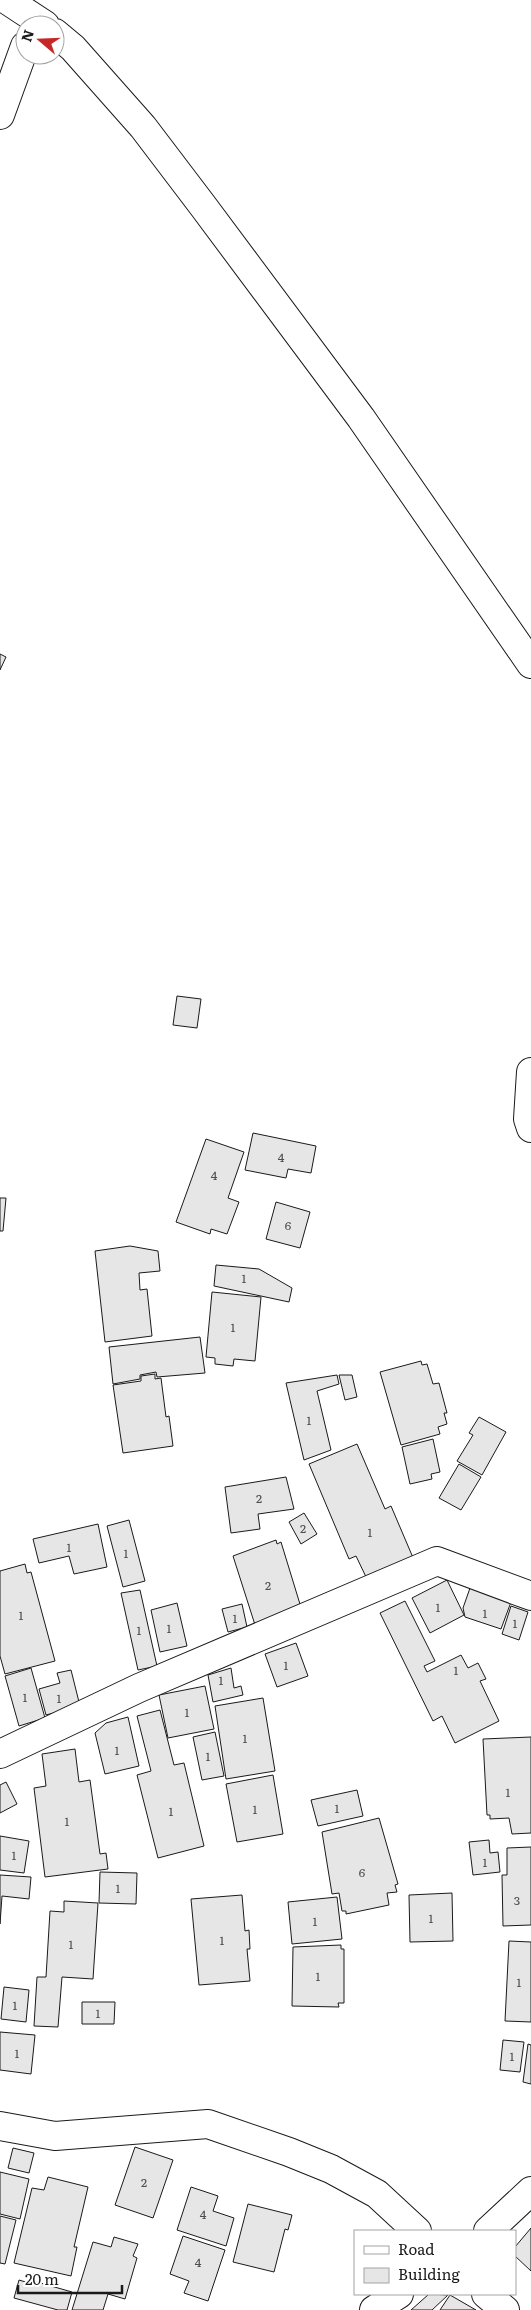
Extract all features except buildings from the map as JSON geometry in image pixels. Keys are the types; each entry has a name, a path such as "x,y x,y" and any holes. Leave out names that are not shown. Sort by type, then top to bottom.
{"street":[{"path":"8,0 28,15"},
{"path":"65,42 73,48 137,120 203,206 361,418 531,664"},
{"path":"0,115 18,65"},
{"path":"531,1072 528,1120 531,1128"},
{"path":"0,1754 139,1688 436,1561 531,1596"},
{"path":"0,2126 55,2136 208,2124 290,2152 331,2169 377,2194 416,2230"},
{"path":"489,2230 531,2191"},
{"path":"374,2310 397,2295"},
{"path":"487,2295 505,2310"}]}
